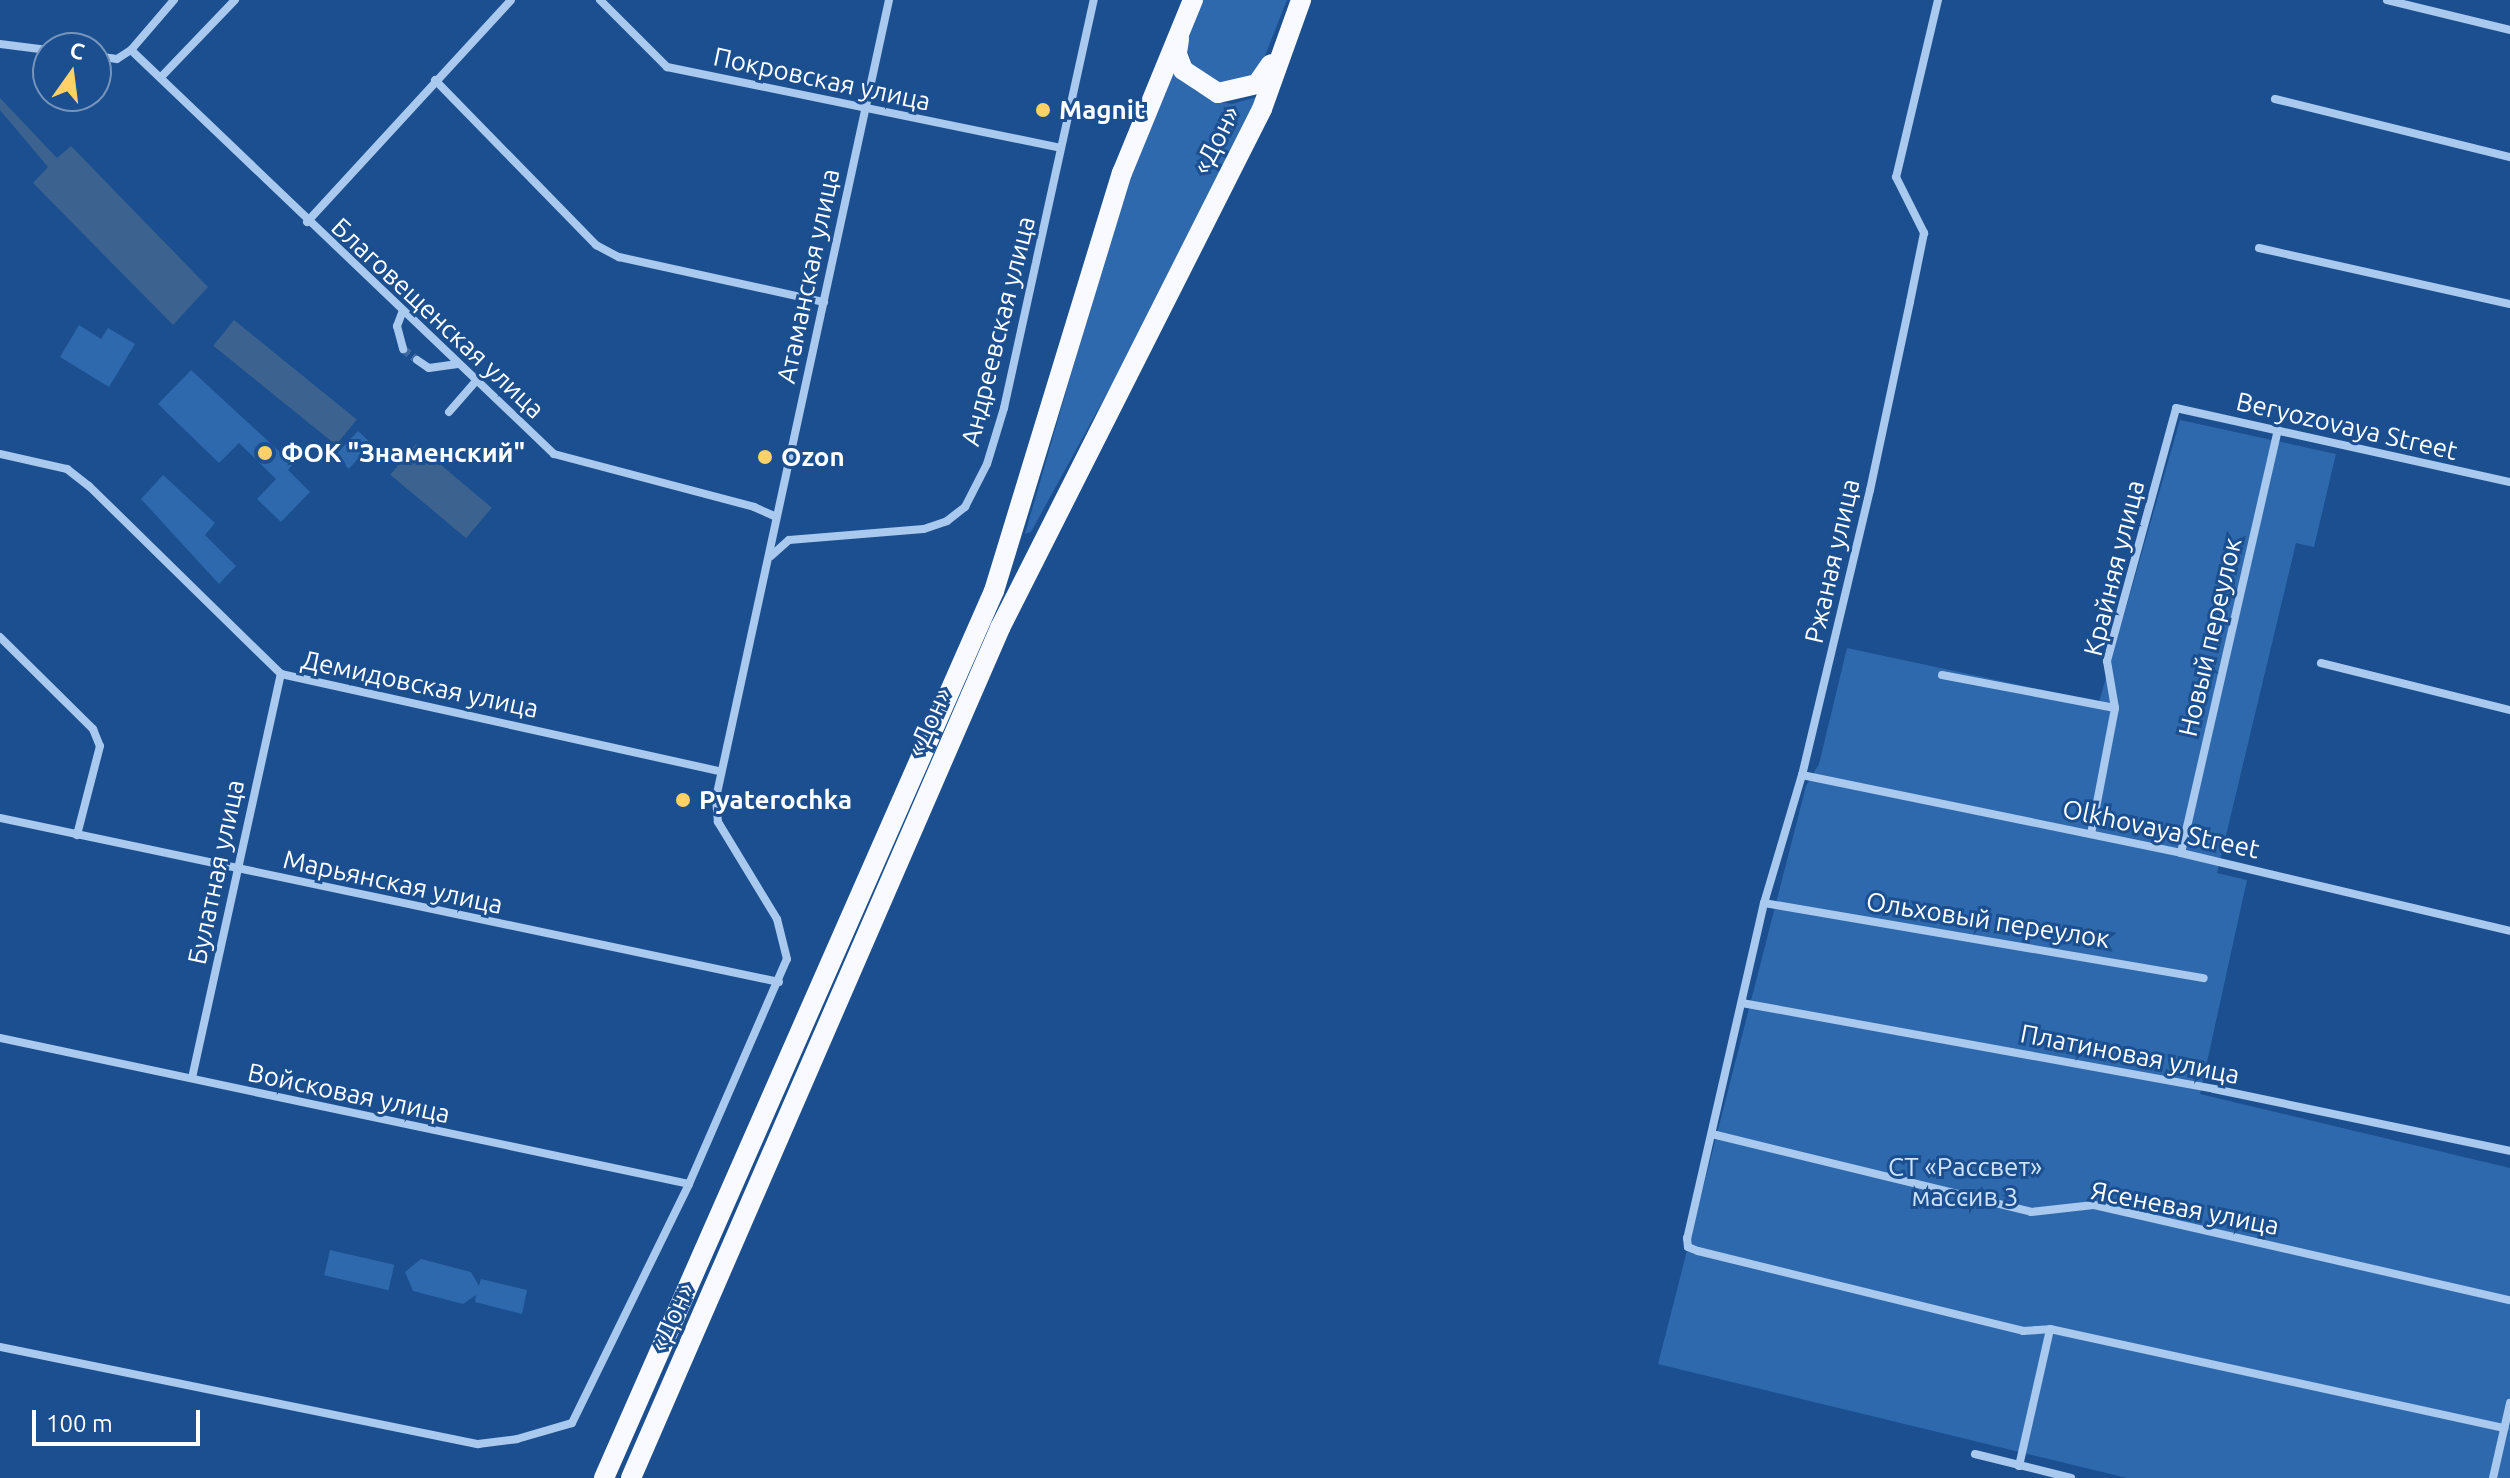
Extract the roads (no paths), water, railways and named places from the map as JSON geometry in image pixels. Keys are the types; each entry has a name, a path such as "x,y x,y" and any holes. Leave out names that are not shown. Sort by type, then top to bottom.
{"highway":[{"name":"«Дон»","path":"604,1478 994,591 1122,173 1193,0"},
{"name":"«Дон»","path":"631,1478 1000,628 1262,109 1298,0"},
{"path":"1181,28 1177,54 1183,70 1203,88 1240,91 1257,84 1268,70 1298,0"}],"street":[{"path":"112,58 117,59 131,50 174,0"},
{"path":"163,75 235,0"},
{"path":"307,222 511,0"},
{"name":"Покровская улица","path":"600,0 667,67 1061,148"},
{"name":"Атаманская улица","path":"0,1347 429,1437 478,1444 552,1431 572,1423 584,1405 689,1184 787,959 785,937 718,822 720,771 889,0"},
{"name":"Андреевская улица","path":"768,561 789,540 924,529 947,521 965,507 987,464 1004,408 1094,0"},
{"name":"Ржаная улица","path":"1938,0 1896,177 1924,233 1802,775 1764,903 1688,1247 2023,1331 2050,1329"},
{"path":"2387,0 2510,30"},
{"path":"0,44 32,48"},
{"name":"Благовещенская улица","path":"131,50 163,75 307,222 554,454 776,517"},
{"path":"435,80 596,245 619,257 824,302"},
{"path":"2275,99 2510,157"},
{"path":"2259,248 2510,304"},
{"path":"402,313 397,326 403,349"},
{"path":"417,360 429,368 458,364"},
{"path":"449,412 475,382"},
{"name":"Beryozovaya Street","path":"2176,408 2510,482"},
{"name":"Крайняя улица","path":"2091,834 2115,708 2107,661 2176,408"},
{"name":"Новый переулок","path":"2181,853 2278,430"},
{"name":"Демидовская улица","path":"0,454 67,469 89,486 281,674 720,771"},
{"path":"0,637 93,729 100,746 77,835"},
{"path":"2321,663 2510,710"},
{"name":"Булатная улица","path":"192,1078 281,674"},
{"path":"1942,675 2115,708"},
{"name":"Olkhovaya Street","path":"1802,775 2181,853 2510,931"},
{"name":"Марьянская улица","path":"0,818 779,982"},
{"name":"Ольховый переулок","path":"1764,903 2204,978"},
{"name":"Платиновая улица","path":"1742,1003 2214,1089 2510,1151"},
{"name":"Войсковая улица","path":"0,1038 689,1184"},
{"name":"Ясеневая улица","path":"1712,1134 2031,1212 2094,1205 2510,1300"},
{"path":"2019,1466 2050,1329 2504,1428"},
{"path":"2493,1478 2510,1403"},
{"path":"1975,1454 2071,1478"}],"tunnel":[{"path":"403,349 417,360"}],"place":[{"name":"Magnit","path":"1043,110"},
{"name":"ФОК \"Знаменский\"","path":"265,453"},
{"name":"Ozon","path":"765,457"},
{"name":"Pyaterochka","path":"683,800"}],"park label":[{"name":"СТ «Рассвет» массив 3","path":"1965,1182"}]}
